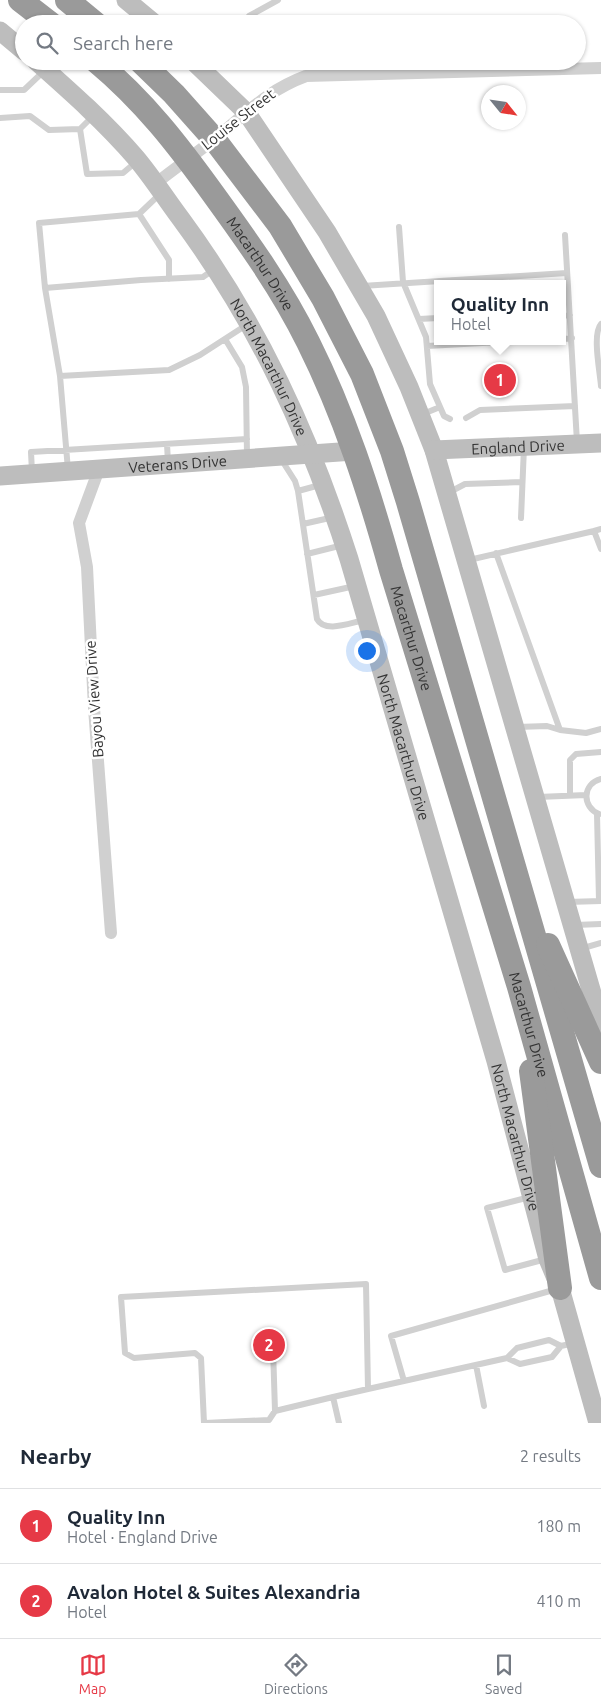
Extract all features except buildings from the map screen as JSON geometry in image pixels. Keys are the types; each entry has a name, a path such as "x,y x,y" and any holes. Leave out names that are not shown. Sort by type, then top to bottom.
{"highway":[{"path":"20,0 39,15"},
{"path":"67,0 85,15"},
{"name":"Macarthur Drive","path":"107,70 156,119 187,158 254,252 282,294 308,341 336,402 375,514 519,987 601,1278"},
{"name":"Macarthur Drive","path":"149,70 174,94 214,139 280,226 323,298 362,374 392,451 601,1166"},
{"path":"354,451 392,451"},
{"path":"517,882 568,987 601,1062"},
{"path":"519,987 560,1288"}],"street":[{"path":"126,0 144,15"},
{"path":"0,33 15,44"},
{"name":"Louise Street","path":"586,68 601,68"},
{"name":"North Macarthur Drive","path":"46,70 94,114 138,160 216,268 275,371 312,454 344,545 496,1061 548,1259 560,1288 568,1344 598,1423"},
{"path":"203,70 246,112 327,232 376,316 420,415 434,450 579,949 596,990 601,1024"},
{"name":"Louise Street","path":"158,188 187,158 214,139 264,97 279,87 306,76 527,70"},
{"name":"England Drive","path":"434,450 601,443"},
{"name":"Veterans Drive","path":"0,476 168,464 247,449 279,456 354,451"},
{"name":"Bayou View Drive","path":"99,469 79,523 87,567 94,708 111,933"}],"lane":[{"path":"251,15 278,0"},
{"path":"0,90 24,90 38,70"},
{"path":"0,118 30,116 49,130 80,128 94,114"},
{"path":"80,128 87,174 123,172 138,160"},
{"path":"68,471 60,376 45,288 38,223 139,214 158,188"},
{"path":"139,214 169,260 169,279"},
{"path":"399,227 403,282 426,337 430,384 444,416 450,419"},
{"path":"565,234 572,338 576,444"},
{"path":"45,288 203,278 216,268"},
{"path":"439,280 567,273"},
{"path":"358,286 434,280"},
{"path":"566,316 570,315"},
{"path":"419,319 434,318"},
{"path":"60,376 169,370 200,355 249,324"},
{"path":"601,324 598,327 597,339 601,386"},
{"path":"566,339 572,338"},
{"path":"32,474 31,452 167,444 247,449 246,387 242,367 225,340"},
{"path":"428,346 446,345"},
{"path":"466,418 480,410 575,406"},
{"path":"420,415 440,407"},
{"path":"167,444 168,464"},
{"path":"521,518 524,446"},
{"path":"279,456 295,481 298,491 317,619 324,626 366,620"},
{"path":"446,494 465,484 522,482"},
{"path":"298,491 324,485"},
{"path":"303,524 335,517"},
{"path":"465,560 598,530 601,549"},
{"path":"308,554 344,545"},
{"path":"496,553 560,730"},
{"path":"314,595 356,585"},
{"path":"514,728 547,726 560,730 586,733 601,729"},
{"path":"570,796 570,760 576,754 601,752"},
{"path":"566,902 600,901 599,814 588,806 586,795 591,784 601,779"},
{"path":"534,797 586,795"},
{"path":"572,925 601,924"},
{"path":"579,949 601,943"},
{"path":"532,1197 487,1208 505,1270 548,1259"},
{"path":"273,1348 275,1411 269,1420 204,1423 202,1358 194,1353 134,1358 125,1353 121,1297 366,1284 368,1389"},
{"path":"404,1381 390,1336 560,1288"},
{"path":"275,1411 508,1358 517,1348 549,1340 568,1344"},
{"path":"508,1358 520,1364 552,1356 568,1344"},
{"path":"476,1365 484,1406"},
{"path":"333,1397 338,1423"}],"place":[{"name":"Quality Inn","path":"500,380"},
{"name":"Avalon Hotel & Suites Alexandria","path":"269,1345"}]}
